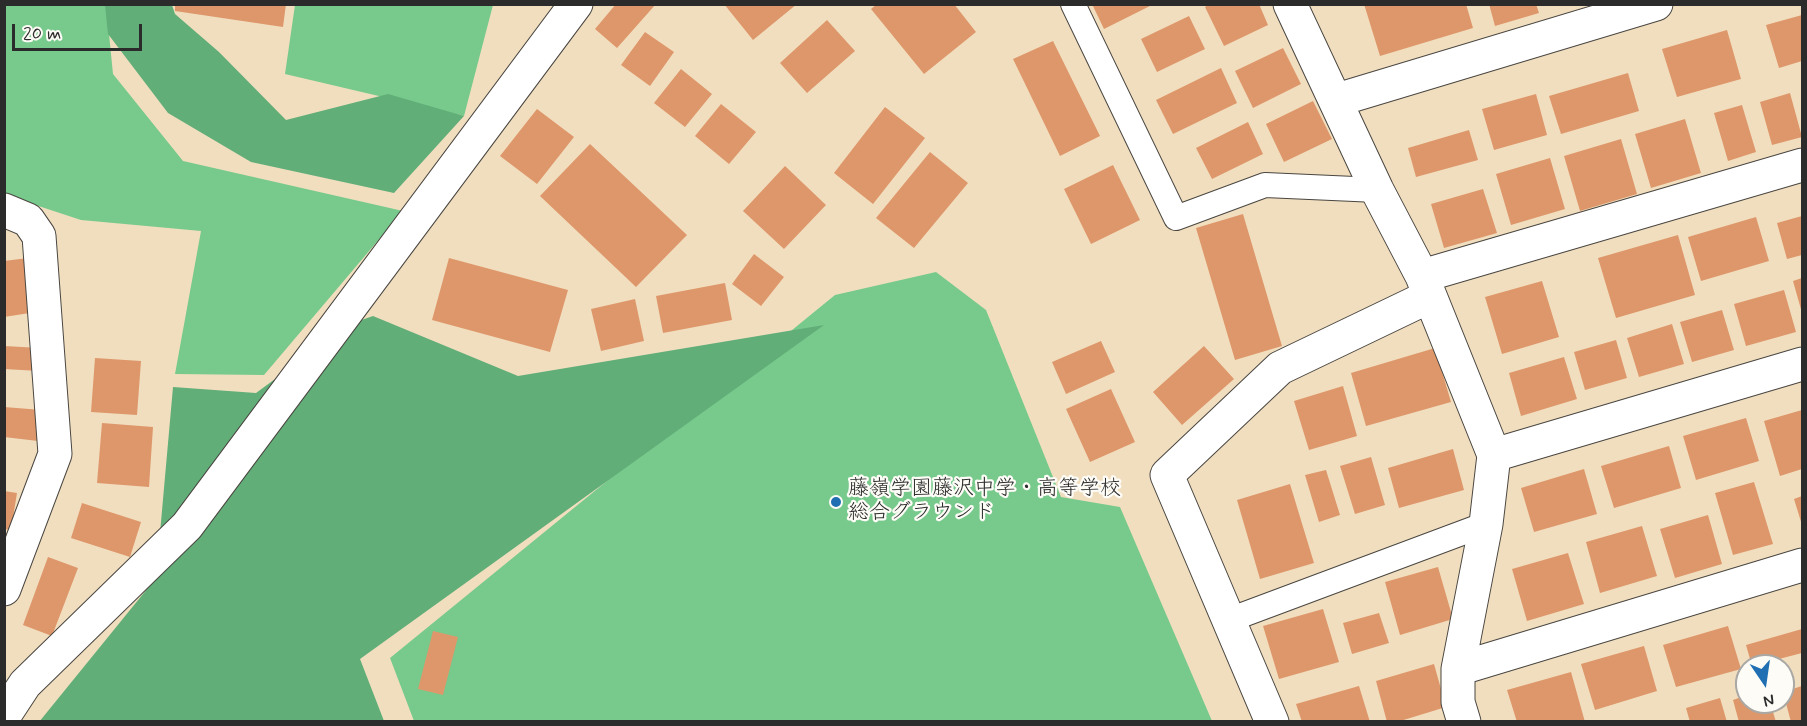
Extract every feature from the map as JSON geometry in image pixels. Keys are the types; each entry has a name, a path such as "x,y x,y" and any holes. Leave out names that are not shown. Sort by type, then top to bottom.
{"street":[{"path":"4,716 25,684 187,526 576,4"},
{"path":"1290,4 1425,287 1494,455 1486,524 1458,669 1458,702 1464,722"},
{"path":"1336,100 1656,4"},
{"path":"1272,722 1167,475 1280,368 1425,287 1803,165"},
{"path":"4,210 28,220 39,236 55,454 4,589"},
{"path":"1494,455 1803,364"},
{"path":"1458,669 1803,565"}],"lane":[{"path":"1072,4 1176,218 1265,185 1377,190"},
{"path":"1228,620 1486,524"}],"green space":[{"path":"106,4 113,74 183,161 403,211 264,375 175,374 201,231 81,220 5,195 5,5"},
{"path":"105,5 172,5 175,14 219,52 286,120 388,94 464,116 394,193 251,162 168,113 108,34"},
{"path":"295,5 493,5 464,116 285,74"},
{"name":"藤嶺学園藤沢中学・高等学校 総合グラウンド","path":"936,272 986,310 1061,497 1120,507 1212,721 414,721 390,658 835,295"},
{"path":"373,316 518,376 824,325 360,659 384,721 39,722 156,578 173,387 256,393 350,324"}],"building":[{"path":"175,4 286,4 283,27 175,11"},
{"path":"616,4 656,4 617,48 595,29"},
{"path":"724,4 797,4 753,40"},
{"path":"877,4 954,4 976,32 924,74 871,9"},
{"path":"1092,4 1154,4 1104,29"},
{"path":"1210,4 1259,4 1268,25 1224,46 1205,7"},
{"path":"1364,4 1466,4 1473,28 1380,56"},
{"path":"1489,4 1536,4 1539,13 1495,26"},
{"path":"1802,15 1802,61 1779,68 1766,25"},
{"path":"1189,16 1205,49 1157,72 1141,39"},
{"path":"827,20 855,51 807,93 780,63"},
{"path":"1727,30 1741,79 1677,97 1662,49"},
{"path":"645,32 674,52 650,86 621,65"},
{"path":"1053,41 1100,136 1060,156 1013,59"},
{"path":"1283,48 1301,84 1253,108 1235,71"},
{"path":"1221,68 1237,103 1173,134 1156,100"},
{"path":"681,69 712,94 685,127 654,103"},
{"path":"1628,73 1639,111 1561,134 1549,96"},
{"path":"1790,93 1802,137 1772,145 1760,102"},
{"path":"1536,94 1547,135 1494,150 1482,109"},
{"path":"1313,101 1332,139 1284,162 1266,124"},
{"path":"721,104 756,132 729,164 695,136"},
{"path":"1742,105 1756,152 1728,161 1714,113"},
{"path":"885,107 925,138 873,204 834,173"},
{"path":"537,109 574,137 537,184 500,156"},
{"path":"1685,119 1701,173 1651,188 1635,134"},
{"path":"1248,122 1263,154 1212,179 1196,148"},
{"path":"1469,130 1478,160 1416,177 1408,148"},
{"path":"1621,139 1637,194 1580,211 1564,156"},
{"path":"590,144 687,235 636,287 540,196"},
{"path":"930,152 968,183 914,248 876,218"},
{"path":"1550,158 1565,209 1511,225 1496,174"},
{"path":"1113,165 1140,220 1091,244 1064,189"},
{"path":"785,166 826,205 784,249 743,211"},
{"path":"1483,189 1497,233 1444,248 1431,204"},
{"path":"1243,214 1282,346 1235,360 1196,228"},
{"path":"1802,216 1802,255 1787,259 1777,223"},
{"path":"1756,217 1769,261 1701,281 1688,237"},
{"path":"1678,235 1695,295 1616,318 1598,258"},
{"path":"754,254 784,277 761,306 732,284"},
{"path":"28,258 36,312 4,317 4,261"},
{"path":"449,258 568,290 550,352 432,320"},
{"path":"1802,278 1802,313 1793,281"},
{"path":"1542,281 1559,337 1502,354 1485,297"},
{"path":"725,283 732,320 663,333 656,296"},
{"path":"1784,290 1796,332 1746,346 1734,304"},
{"path":"635,299 644,341 601,351 591,309"},
{"path":"1722,310 1734,350 1692,362 1680,322"},
{"path":"1672,324 1684,364 1639,377 1627,338"},
{"path":"1616,340 1627,378 1585,390 1574,352"},
{"path":"1101,341 1115,372 1066,394 1052,362"},
{"path":"4,346 40,348 39,371 4,369"},
{"path":"1204,346 1234,379 1182,425 1153,392"},
{"path":"1435,348 1451,402 1366,426 1351,373"},
{"path":"1564,357 1577,399 1521,416 1509,373"},
{"path":"95,358 141,361 137,415 91,412"},
{"path":"1343,386 1357,436 1309,450 1294,401"},
{"path":"1111,389 1135,442 1090,462 1066,409"},
{"path":"4,407 42,410 38,441 4,437"},
{"path":"1802,410 1802,469 1780,476 1764,421"},
{"path":"1746,418 1759,461 1696,480 1683,436"},
{"path":"102,423 153,427 149,487 97,483"},
{"path":"1669,446 1681,488 1614,508 1601,466"},
{"path":"1453,449 1464,490 1399,508 1388,468"},
{"path":"1371,457 1385,505 1355,514 1340,466"},
{"path":"1584,469 1597,514 1534,532 1521,488"},
{"path":"1326,470 1340,515 1319,522 1305,475"},
{"path":"1754,482 1773,544 1733,555 1715,493"},
{"path":"1290,484 1314,563 1260,579 1237,500"},
{"path":"4,491 17,493 11,530 4,529"},
{"path":"1802,496 1802,525 1794,499"},
{"path":"82,503 141,522 130,557 71,538"},
{"path":"1708,515 1722,564 1675,578 1660,529"},
{"path":"1642,526 1657,576 1600,593 1586,542"},
{"path":"1568,553 1584,604 1527,621 1512,569"},
{"path":"48,557 78,568 52,636 23,625"},
{"path":"1438,567 1453,619 1400,635 1385,582"},
{"path":"1323,609 1339,662 1279,679 1263,626"},
{"path":"1379,613 1389,643 1352,654 1343,623"},
{"path":"1728,626 1736,654 1735,671 1676,687 1663,645"},
{"path":"1802,629 1802,653 1749,654 1746,645"},
{"path":"433,631 458,637 443,695 418,689"},
{"path":"1644,646 1657,691 1595,710 1581,664"},
{"path":"1434,664 1446,707 1397,722 1387,722 1376,681"},
{"path":"1571,672 1585,722 1517,722 1507,690"},
{"path":"1359,686 1370,722 1302,722 1296,704"},
{"path":"1802,686 1802,722 1791,722 1789,714 1795,714 1795,688"},
{"path":"1720,698 1727,722 1690,722 1686,708"},
{"path":"1737,714 1774,714 1776,722 1739,722"}],"place":[{"name":"藤嶺学園藤沢中学・高等学校 総合グラウンド","path":"836,502"}]}
